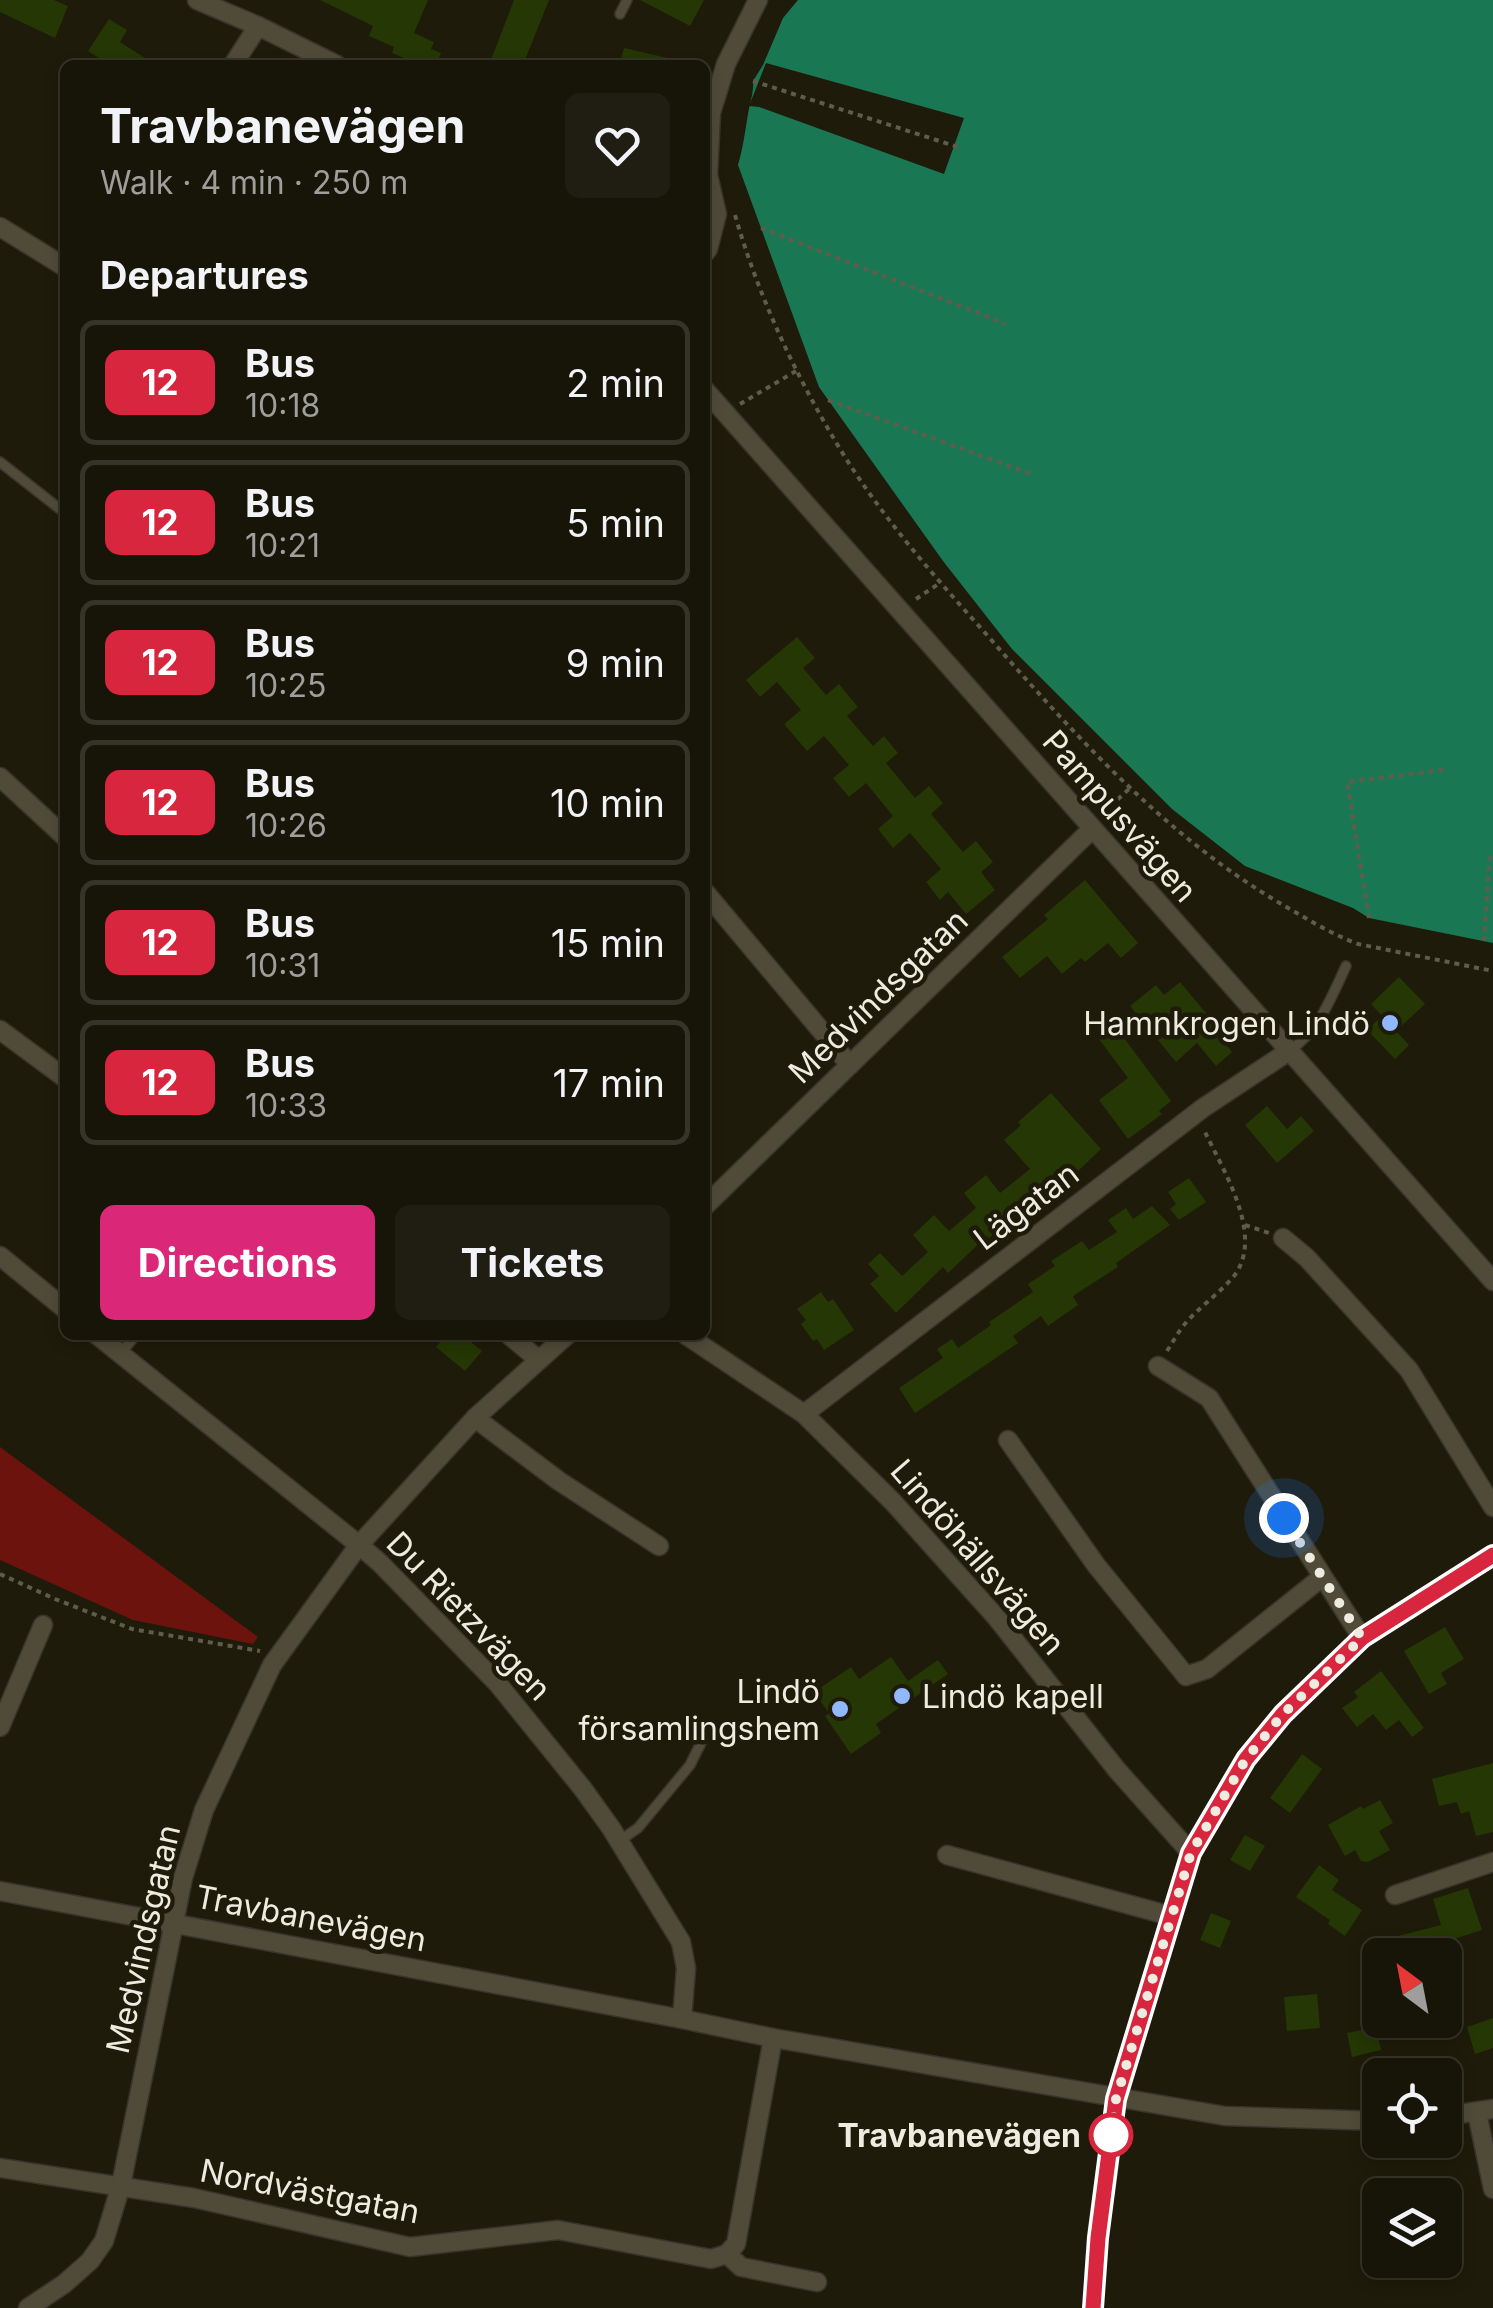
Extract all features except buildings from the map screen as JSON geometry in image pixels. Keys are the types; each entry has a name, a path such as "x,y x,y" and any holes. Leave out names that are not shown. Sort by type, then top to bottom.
{"street":[{"path":"197,0 327,60"},
{"path":"710,133 711,113 726,64 758,0"},
{"path":"236,60 258,26"},
{"path":"710,183 717,214 710,242"},
{"path":"0,227 60,264"},
{"name":"Pampusvägen","path":"710,395 1493,1281"},
{"path":"0,777 60,832"},
{"name":"Medvindsgatan","path":"710,1201 1092,830"},
{"path":"710,898 850,1065"},
{"path":"0,1030 60,1074"},
{"name":"Lägatan","path":"804,1414 1196,1114 1288,1051"},
{"path":"1283,1238 1307,1258 1409,1370 1493,1507"},
{"path":"0,1256 60,1305"},
{"name":"Du Rietzvägen","path":"102,1340 380,1564 498,1684 583,1789 681,1942 686,1968 682,2019"},
{"path":"514,1340 539,1360"},
{"name":"Medvindsgatan","path":"28,2308 64,2284 90,2261 104,2241 121,2185 183,1878 204,1810 266,1678 358,1545 475,1418 561,1340"},
{"name":"Lindöhällsvägen","path":"693,1340 804,1414 893,1502 983,1602 1117,1770 1191,1853"},
{"path":"1158,1366 1209,1398 1362,1638"},
{"path":"475,1418 559,1481 659,1546"},
{"path":"1008,1440 1096,1565 1186,1676 1206,1669 1322,1578"},
{"path":"1094,2308 1098,2238 1116,2099 1191,1853 1246,1759 1283,1714 1362,1638 1493,1555"},
{"path":"0,1727 42,1626"},
{"path":"946,1856 1170,1916"},
{"path":"1396,1895 1493,1862"},
{"name":"Travbanevägen","path":"0,1891 1116,2099 1224,2116 1362,2120"},
{"path":"727,2254 736,2244 773,2038"},
{"path":"1485,2111 1493,2189"},
{"name":"Nordvästgatan","path":"0,2168 194,2198 410,2247 558,2230 711,2259 727,2254 741,2267 817,2282"}],"lane":[{"path":"620,14 627,0"},
{"path":"0,462 60,509"},
{"path":"1288,1051 1304,1040 1324,1014 1346,966"},
{"path":"120,1354 132,1340"},
{"path":"619,1841 638,1828 690,1765 704,1735"}],"path":[{"path":"753,81 958,147"},
{"path":"732,202 756,276 796,370 837,444 902,537 1069,726 1173,829 1251,887 1340,938 1493,970"},
{"path":"761,228 1006,324"},
{"path":"726,413 796,370"},
{"path":"828,400 1031,474"},
{"path":"899,610 940,583"},
{"path":"1368,918 1348,782 1448,769"},
{"path":"1092,830 1104,812 1131,788"},
{"path":"1484,940 1490,851"},
{"path":"1158,1366 1183,1326 1234,1276 1242,1262 1244,1224 1196,1114"},
{"path":"1244,1224 1283,1238"},
{"path":"0,1574 132,1630 279,1655"}],"shaded area":[{"path":"798,0 1493,0 1493,943 1369,918 1353,908 1245,866 1172,809 1012,649 943,561 819,387 738,165 753,81 783,18"},
{"path":"0,1447 258,1637 253,1644 133,1620 0,1560"}],"pier":[{"path":"766,63 964,118 944,174 749,106"}],"bus line":[{"name":"12","path":"1093,2308 1116,2099 1191,1853 1246,1759 1283,1714 1362,1638 1493,1555"}],"place":[{"name":"Hamnkrogen Lindö","path":"1390,1023"},
{"name":"Lindö kapell","path":"902,1696"},
{"name":"Lindö församlingshem","path":"840,1709"},
{"name":"Travbanevägen","path":"1111,2135"}],"route":[{"path":"1111,2135 1116,2099 1191,1853 1246,1759 1283,1714 1362,1638 1284,1518"}]}
